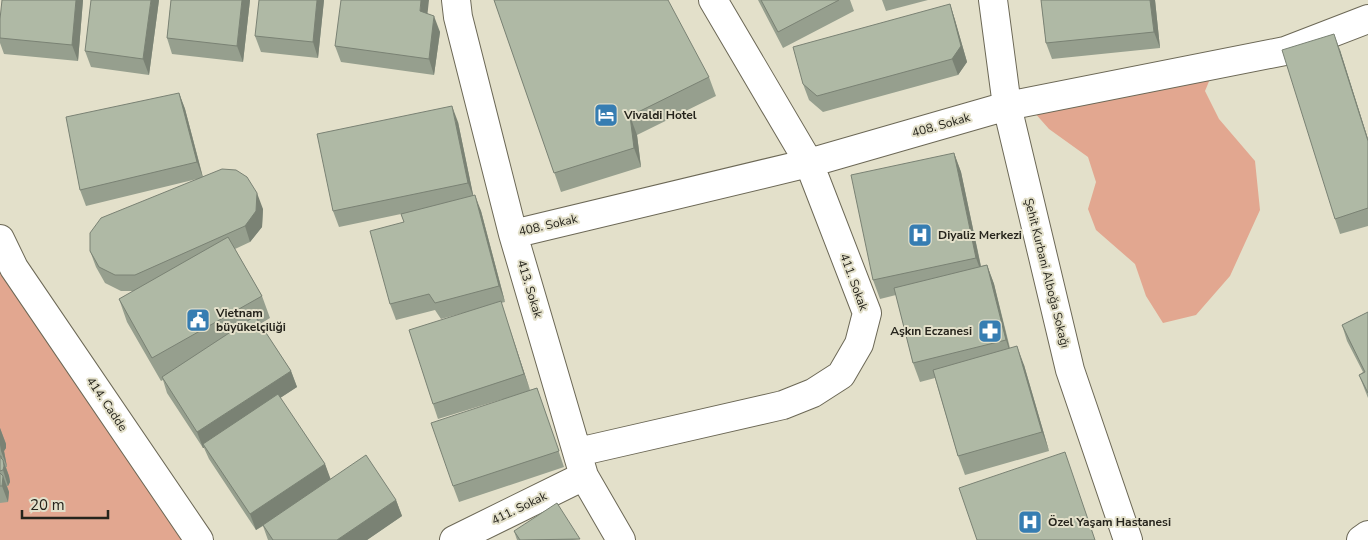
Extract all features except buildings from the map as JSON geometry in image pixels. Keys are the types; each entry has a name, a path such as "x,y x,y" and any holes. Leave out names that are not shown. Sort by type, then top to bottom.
{"street":[{"name":"413. Sokak","path":"456,0 458,17 513,234 581,464 621,540"},
{"name":"411. Sokak","path":"454,540 581,464 783,405 813,393 841,375 859,344 867,313 809,163 713,0"},
{"name":"Şehit Kurbani Alboğa Sokağı","path":"993,0 1007,106 1070,370 1128,540"},
{"name":"408. Sokak","path":"513,234 809,163 1007,106 1285,51 1368,20"},
{"name":"414. Cadde","path":"0,239 7,263 199,540"},
{"path":"1361,540 1368,535"}],"shaded area":[{"path":"1210,79 1205,91 1219,119 1255,161 1260,210 1230,276 1196,315 1163,323 1146,296 1135,264 1096,230 1088,209 1096,182 1088,157 1049,129 1026,103"},
{"path":"0,257 199,540 0,540"}],"place":[{"name":"Vivaldi Hotel","path":"606,115"},
{"name":"Diyaliz Merkezi","path":"920,235"},
{"name":"Vietnam büyükelçiliği","path":"198,320"},
{"name":"Aşkın Eczanesi","path":"990,331"},
{"name":"Özel Yaşam Hastanesi","path":"1030,522"}]}
